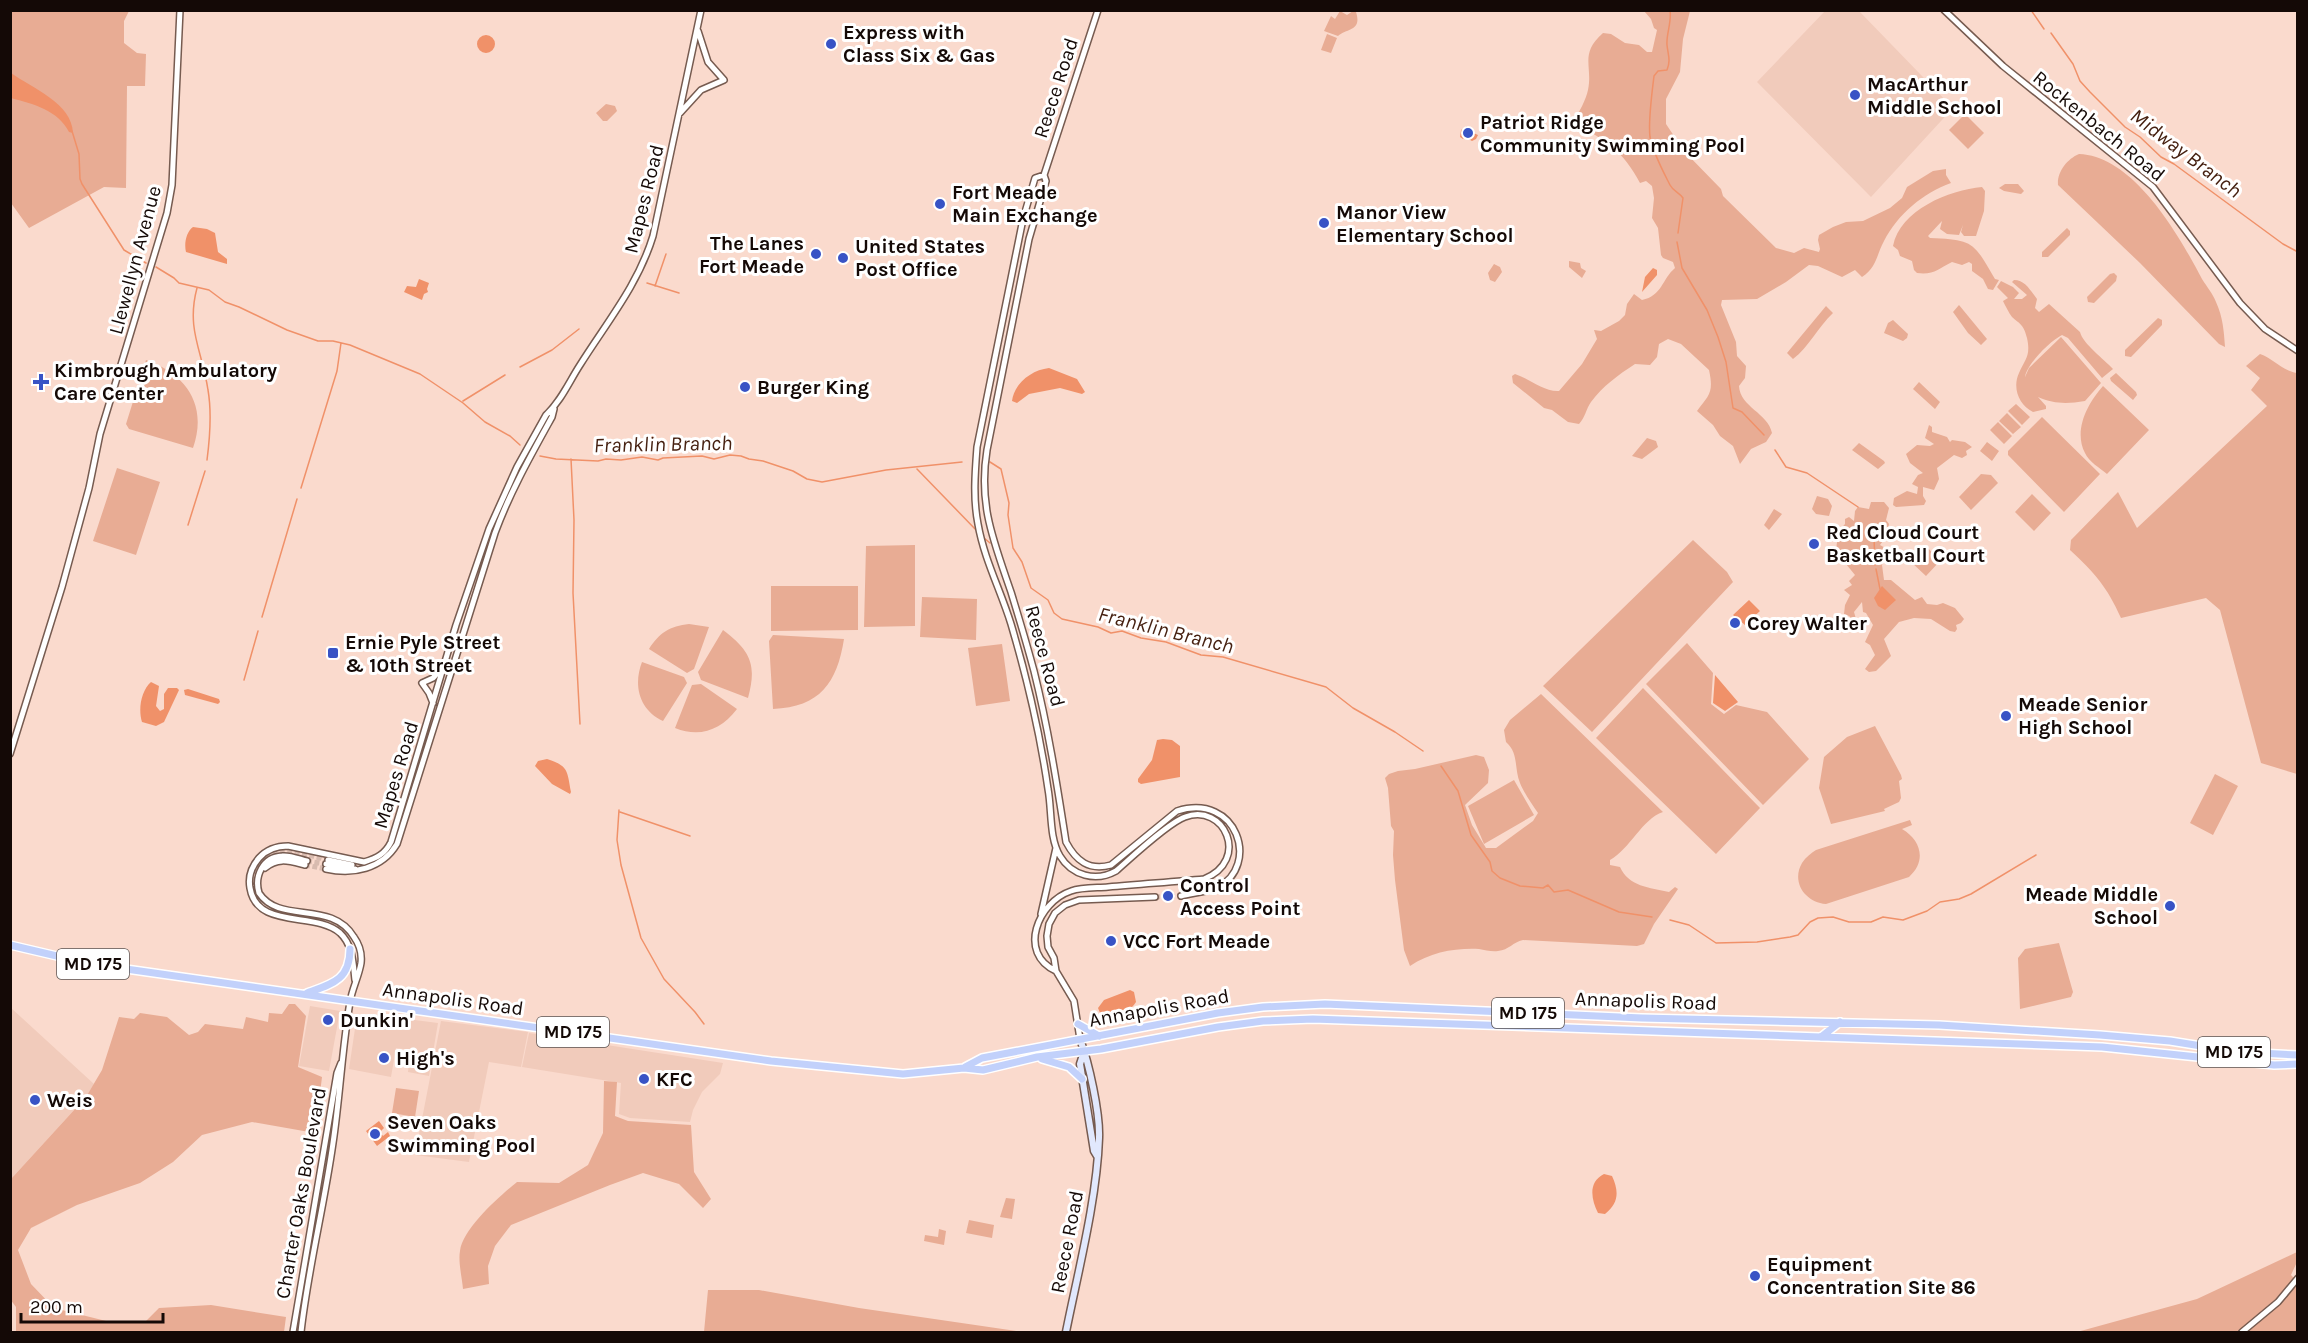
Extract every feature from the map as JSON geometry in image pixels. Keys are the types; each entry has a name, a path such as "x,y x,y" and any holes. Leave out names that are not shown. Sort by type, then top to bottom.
{"main road":[{"name":"Annapolis Road","path":"10,945 91,964 838,1069 903,1074 964,1068 983,1070 1037,1057 1263,1021 1360,1019 2102,1047 2274,1065 2298,1064"},
{"path":"304,994 340,980 350,961 350,949"},
{"name":"Annapolis Road","path":"964,1068 982,1058 1080,1039 1263,1007 1325,1004 1642,1018 1939,1025 2100,1035 2170,1041 2239,1052 2298,1055"},
{"path":"1425,1023 1426,1017 1431,1013 1443,1009"},
{"path":"1821,1037 1840,1022"},
{"path":"1078,1024 1100,1036"},
{"name":"Reece Road","path":"1066,1332 1098,1157 1099,1136 1084,1050 1080,1039"},
{"name":"Reece Road","path":"1084,1050 1080,1064 1094,1151 1098,1157"},
{"path":"1037,1057 1069,1067 1082,1079"}],"street":[{"name":"Llewellyn Avenue","path":"10,754 62,587 89,488 100,434 167,213 172,185 180,10"},
{"name":"Mapes Road","path":"350,949 342,935 330,927 276,915 263,909 250,891 249,877 262,854 279,846 364,862 386,851 456,625 497,508 546,415 554,407 581,363 617,312 642,268 653,236 701,10"},
{"name":"Reece Road","path":"1098,10 1044,175 1046,181 1029,239 983,477 990,534 1013,599 1049,737 1066,842 1073,855 1082,863 1092,867 1111,865 1177,811 1188,807 1200,807 1222,814 1235,830 1238,841 1238,861 1228,879 1207,891 1181,896"},
{"name":"Rockenbach Road","path":"1944,10 2003,66 2153,187 2240,303 2265,329 2298,351"},
{"path":"679,115 700,90 724,80 708,62 697,28"},
{"name":"Reece Road","path":"1044,175 1035,178 1023,219 977,447 974,478 978,525 1010,623 1029,693 1044,764 1056,848 1034,939 1037,952 1044,965 1056,971"},
{"name":"Mapes Road","path":"362,868 326,865 347,872 362,868 383,862 398,844 495,533 504,508 552,417 554,407"},
{"path":"433,703 422,683 433,678 444,665"},
{"path":"1041,916 1052,901 1074,890 1204,879 1216,874 1224,867 1229,846 1223,828 1216,821 1200,814 1182,818 1106,877 1098,878 1077,872 1067,866 1056,848"},
{"path":"306,863 274,861 258,875 259,893 267,903 280,908 322,914 340,922 349,930 359,946 361,963 350,1001"},
{"name":"Reece Road","path":"1080,1039 1074,1001 1056,971 1047,936 1048,924 1055,913 1065,905 1079,900 1155,897"},
{"path":"350,949 355,980"},
{"name":"Charter Oaks Boulevard","path":"301,1332 333,1145 350,1001"},
{"name":"Charter Oaks Boulevard","path":"293,1332 303,1262 337,1073 342,1060"},
{"path":"2242,1332 2278,1302 2298,1278"}],"shaded area":[{"path":"11,11 129,11 124,21 124,43 137,53 146,54 145,86 127,86 126,188 104,187 29,228 11,203"},
{"path":"1340,11 1347,15 1353,11 1356,12 1356,26 1338,36 1324,31 1331,16 1335,19"},
{"path":"1644,11 1690,11 1683,39 1680,72 1666,99 1666,124 1684,151 1721,189 1723,196 1776,248 1794,253 1804,248 1819,252 1819,235 1846,222 1863,221 1890,208 1902,198 1907,187 1933,171 1946,169 1946,175 1951,183 1931,192 1904,213 1881,246 1873,265 1862,277 1855,270 1842,277 1818,266 1809,265 1757,299 1722,300 1721,305 1736,342 1737,356 1746,366 1745,378 1739,386 1741,393 1749,405 1765,420 1772,433 1766,442 1751,449 1740,464 1733,446 1720,436 1713,425 1697,411 1711,389 1709,370 1681,344 1668,339 1659,344 1657,357 1650,365 1635,364 1606,386 1591,402 1579,424 1568,422 1552,410 1544,408 1513,383 1512,376 1515,374 1542,387 1559,391 1582,364 1597,339 1594,330 1601,331 1619,321 1625,315 1627,304 1634,294 1642,300 1654,295 1675,268 1673,262 1661,255 1658,228 1652,218 1654,198 1652,186 1646,181 1640,183 1634,172 1613,148 1574,121 1588,90 1588,60 1591,47 1603,33 1611,34 1625,43 1639,45 1647,52 1652,52 1657,30"},
{"name":"MacArthur Middle School","path":"1825,11 1859,11 1953,108 1871,197 1757,82"},
{"path":"1327,34 1337,38 1331,53 1321,50"},
{"path":"486,35 492,38 495,44 492,50 486,53 480,50 477,44 480,38"},
{"path":"11,73 50,97 66,113 73,133 69,132 52,113 11,98"},
{"path":"606,104 615,106 617,111 607,121 603,121 596,113"},
{"path":"1965,114 1984,133 1968,149 1949,130"},
{"name":"Patriot Ridge Community Swimming Pool","path":"1467,126 1470,127 1469,131 1478,135 1472,141 1460,137 1461,130"},
{"path":"2079,154 2099,158 2118,168 2152,201 2181,241 2215,299 2222,319 2225,347 2219,344 2140,263 2058,185 2059,175 2064,166"},
{"path":"2005,184 2018,184 2024,191 2021,194 1999,188"},
{"path":"1982,187 1985,191 1984,211 1976,236 1964,236 1961,232 1963,225 1959,235 1947,234 1940,229 1942,221 1928,236 1970,245 1982,257 1995,279 1999,280 1993,290 1988,289 1983,279 1972,271 1972,264 1969,262 1962,265 1952,262 1932,272 1917,273 1912,261 1900,256 1898,250 1893,246 1897,233 1905,222 1916,212 1941,197"},
{"path":"193,227 215,233 218,252 227,259 227,264 186,252 186,238"},
{"path":"2067,228 2070,235 2048,257 2042,257 2042,252"},
{"path":"1569,261 1580,263 1581,268 1586,271 1582,278 1569,267"},
{"path":"1494,264 1500,267 1502,272 1495,282 1490,280 1488,273"},
{"path":"1653,268 1657,270 1657,275 1642,292 1645,277"},
{"path":"2114,273 2117,276 2116,281 2094,303 2088,302 2087,297 2110,274"},
{"path":"419,279 429,283 428,292 424,294 422,300 404,292 407,286 416,287"},
{"path":"2014,280 2021,282 2030,289 2037,299 2035,308 2039,312 2049,304 2080,332 2089,346 2113,369 2102,378 2068,338 2062,335 2040,353 2029,368 2061,337 2101,383 2085,401 2061,403 2038,397 2046,409 2033,412 2021,401 2016,384 2028,353 2027,338 2023,327 2012,317 2003,301 2008,298 1997,287 2001,281 2013,287 2019,293 2014,299 2022,299 2027,295 2012,282"},
{"path":"1959,305 1987,339 1981,345 1968,333 1953,312"},
{"path":"1826,306 1833,313 1793,359 1787,353"},
{"path":"2158,318 2162,320 2162,325 2131,357 2125,356 2125,350"},
{"path":"1893,320 1908,334 1903,341 1884,333 1888,323"},
{"path":"2260,354 2287,370 2297,373 2297,774 2261,763 2220,610 2206,598 2121,618 2100,581 2070,550 2071,540 2118,492 2137,528 2267,406 2251,390 2260,378 2246,366"},
{"path":"146,360 172,374 190,393 198,418 193,448 129,429 126,424"},
{"path":"1049,368 1077,379 1085,392 1082,394 1060,388 1029,394 1017,403 1012,401 1016,389 1024,379 1042,369"},
{"path":"2116,373 2136,392 2137,395 2133,400 2111,381 2110,378"},
{"path":"1919,382 1940,402 1935,409 1913,389"},
{"path":"2103,386 2149,430 2107,474 2087,456 2081,435 2084,417 2092,400"},
{"path":"2016,404 2030,417 2022,425 2008,411"},
{"path":"2007,413 2021,427 2013,434 1999,421"},
{"path":"2042,417 2100,474 2064,512 2008,455 2008,451"},
{"path":"1998,422 2012,436 2004,444 1990,430"},
{"path":"1929,425 1932,427 1932,432 1947,437 1950,442 1952,440 1965,442 1972,447 1962,458 1954,455 1937,468 1939,479 1934,490 1923,487 1923,496 1926,501 1924,505 1896,507 1893,505 1894,498 1907,491 1917,494 1918,487 1912,484 1918,475 1923,473 1910,463 1906,454 1917,445 1934,444 1925,438"},
{"path":"1647,438 1656,441 1658,447 1642,459 1632,456"},
{"path":"1987,442 1999,451 1992,461 1980,451"},
{"path":"1859,443 1885,463 1878,469 1852,450"},
{"path":"117,468 160,482 136,555 93,541"},
{"path":"1981,474 1991,475 1998,483 1971,510 1959,497"},
{"path":"2032,494 2051,513 2034,531 2015,512"},
{"path":"1817,496 1828,499 1832,506 1829,516 1816,514 1812,509"},
{"path":"1871,502 1884,502 1889,508 1886,520 1890,531 1880,545 1887,549 1882,565 1884,580 1891,580 1915,600 1922,597 1927,604 1943,603 1955,608 1964,619 1956,625 1955,632 1931,619 1914,618 1899,622 1884,639 1891,656 1876,671 1869,672 1865,669 1875,655 1870,645 1865,642 1873,625 1863,612 1862,602 1854,612 1856,619 1853,620 1844,614 1850,595 1844,590 1852,585 1849,581 1855,575 1837,553 1836,547 1838,532 1845,524 1845,519 1849,517 1854,521 1858,507 1869,509"},
{"path":"1774,509 1782,514 1769,530 1764,525"},
{"path":"1693,540 1727,572 1733,582 1592,732 1543,686"},
{"path":"915,545 915,626 864,627 866,546"},
{"path":"1923,547 1927,547 1940,561 1926,576 1911,562"},
{"path":"771,586 858,586 858,630 771,631"},
{"path":"1882,586 1896,600 1885,610 1878,606 1874,598"},
{"path":"922,597 977,599 976,640 920,637"},
{"path":"1749,600 1760,611 1745,625 1733,615"},
{"path":"689,624 709,627 694,669 687,673 649,649 666,631 676,626"},
{"path":"723,630 740,645 749,660 752,676 748,698 701,680 698,672"},
{"path":"773,635 844,639 837,668 831,680 814,698 789,707 773,709 769,641"},
{"path":"1687,643 1713,673 1711,704 1724,714 1736,705 1767,712 1809,759 1763,805 1646,684"},
{"path":"1002,644 1010,701 976,706 968,648"},
{"path":"642,662 684,677 687,683 663,721 648,710 640,696 638,679"},
{"path":"1715,675 1738,702 1725,711 1713,703"},
{"path":"151,682 159,686 156,706 160,711 164,709 164,694 168,688 179,690 164,722 156,726 142,722 141,717 140,706 143,695"},
{"path":"701,684 737,709 724,722 709,730 693,732 675,728 692,685"},
{"path":"1643,688 1760,808 1716,854 1596,738"},
{"path":"188,689 219,699 220,702 218,704 185,695 184,690"},
{"path":"1541,694 1663,812 1642,827 1624,849 1610,860 1610,865 1620,867 1628,878 1640,885 1669,892 1675,887 1678,889 1654,924 1644,944 1637,946 1523,940 1498,951 1470,949 1443,952 1426,957 1410,966 1404,950 1395,880 1394,831 1391,826 1385,778 1398,771 1476,755 1484,757 1489,770 1488,783 1465,805 1472,825 1486,848 1496,848 1533,821 1538,813 1520,783 1515,756 1506,742 1504,730 1510,720"},
{"path":"1875,726 1901,775 1902,779 1899,781 1901,798 1899,802 1884,809 1885,811 1831,824 1819,788 1824,757 1847,737"},
{"path":"1157,740 1172,740 1180,746 1180,777 1141,784 1138,779 1152,760"},
{"path":"547,759 566,770 570,794 552,784 535,766 538,761"},
{"path":"2215,774 2238,786 2213,835 2190,823"},
{"path":"1514,780 1534,815 1484,844 1468,806"},
{"path":"1910,820 1912,825 1902,829 1914,839 1920,858 1915,871 1909,877 1826,904 1812,899 1802,890 1799,884 1799,870 1814,851"},
{"path":"2059,943 2073,992 2071,997 2020,1009 2018,958 2025,949"},
{"path":"1130,990 1134,992 1136,1002 1133,1006 1120,1014 1109,1016 1100,1013 1098,1008 1104,1000"},
{"path":"289,1004 295,1004 306,1016 298,1067 322,1077 315,1133 252,1122 202,1135 173,1162 140,1183 77,1205 31,1228 18,1250 31,1284 54,1308 114,1323 145,1322 159,1308 211,1305 286,1317 284,1332 16,1332 16,1307 10,1299 11,1179 86,1097 102,1070 119,1017 134,1019 140,1013 167,1017 189,1035 198,1032 205,1024 243,1029 246,1017 268,1022 269,1013 282,1014"},
{"path":"310,1006 340,1011 329,1071 299,1066"},
{"path":"10,1007 94,1084 86,1097 11,1179"},
{"path":"368,1014 438,1023 429,1076 408,1072 410,1050 396,1048 391,1077 349,1069 356,1022"},
{"path":"441,1021 528,1032 521,1067 489,1062 469,1162 415,1155"},
{"path":"529,1033 723,1063 720,1074 702,1092 690,1122 630,1118 619,1114 621,1083 522,1067"},
{"path":"604,1081 617,1082 615,1116 628,1121 691,1125 694,1172 711,1199 703,1208 679,1184 643,1173 511,1225 495,1246 488,1266 489,1284 463,1289 459,1260 463,1242 468,1232 492,1204 517,1182 559,1183 588,1165 603,1133"},
{"path":"396,1088 419,1091 415,1117 392,1113"},
{"name":"Seven Oaks Swimming Pool","path":"379,1121 384,1128 380,1132 383,1136 388,1132 390,1136 377,1146 366,1131"},
{"path":"1604,1174 1612,1176 1617,1192 1613,1206 1605,1214 1598,1213 1592,1191 1595,1182"},
{"path":"1006,1198 1015,1199 1012,1219 1000,1217"},
{"path":"969,1220 994,1225 992,1238 966,1233"},
{"path":"939,1229 946,1231 944,1245 924,1241 925,1235 938,1237"},
{"path":"2297,1252 2297,1262 2291,1275 2297,1281 2297,1332 2077,1332 2197,1299"},
{"path":"708,1290 759,1290 859,1308 1024,1332 704,1332"}],"waterway":[{"path":"1670,10 1667,41 1669,63 1667,70 1658,71 1654,76 1650,137 1653,149 1671,187 1683,198 1678,233"},
{"name":"Midway Branch","path":"2031,10 2044,29"},
{"name":"Midway Branch","path":"2051,33 2073,64 2080,81 2125,127 2140,137 2161,157 2174,164 2283,244 2298,252"},
{"name":"Franklin Branch","path":"72,131 79,154 82,184 124,250 146,263"},
{"path":"1677,242 1682,268 1707,310 1718,337 1726,362 1733,408 1742,412 1764,435"},
{"path":"655,286 666,254"},
{"name":"Franklin Branch","path":"156,267 179,283 209,290 225,302 287,330 318,341 333,341 350,345 420,374 520,445"},
{"path":"647,283 679,293"},
{"path":"197,288 193,316 194,328 210,407 207,460"},
{"path":"520,367 552,350 579,329"},
{"path":"301,488 337,371 341,343"},
{"path":"463,401 505,375"},
{"path":"1775,450 1786,467 1807,473 1858,507"},
{"name":"Franklin Branch","path":"540,456 598,461 642,457 658,460 702,456 714,459 730,455 741,456 763,461 793,471 807,479 822,482 886,470 962,462"},
{"path":"571,459 574,520 573,593 580,724"},
{"name":"Franklin Branch","path":"990,462 1001,469 1009,503 1008,515 1013,548 1022,562 1031,588 1048,600 1054,613 1062,619 1098,627 1111,633 1122,631 1141,638 1166,642 1201,655 1223,657 1326,687 1353,708 1423,751"},
{"path":"917,469 978,532"},
{"path":"188,525 205,471"},
{"path":"262,617 297,499"},
{"path":"1874,537 1875,565"},
{"path":"984,538 990,543"},
{"path":"1876,569 1880,589"},
{"path":"244,680 258,631"},
{"name":"Franklin Branch","path":"1441,766 1458,791 1471,835 1490,862 1492,871 1500,878 1520,886 1543,888 1548,885 1554,892 1568,890 1619,912 1652,917"},
{"path":"619,810 617,840 621,865 641,938 664,979 704,1024"},
{"path":"620,812 690,836"},
{"name":"Franklin Branch","path":"1670,920 1689,925 1716,943 1757,942 1790,937 1798,935 1810,922 1818,918 1833,917 1849,922 1871,922 1883,917 1903,920 1927,911 1940,902 1959,899 1971,894 2036,855"}],"tunnel":[{"path":"258,871 264,861 279,852 298,853 328,860"},
{"path":"307,861 326,864"},
{"path":"305,865 326,869"},
{"path":"1155,897 1181,896"}],"place":[{"name":"Express with Class Six & Gas","path":"831,44"},
{"name":"MacArthur Middle School","path":"1855,95"},
{"name":"Patriot Ridge Community Swimming Pool","path":"1468,133"},
{"name":"Fort Meade Main Exchange","path":"940,204"},
{"name":"Manor View Elementary School","path":"1324,223"},
{"name":"The Lanes Fort Meade","path":"816,254"},
{"name":"United States Post Office","path":"843,258"},
{"name":"Kimbrough Ambulatory Care Center","path":"41,382"},
{"name":"Burger King","path":"745,387"},
{"name":"Red Cloud Court Basketball Court","path":"1814,544"},
{"name":"Corey Walter","path":"1735,623"},
{"name":"Ernie Pyle Street & 10th Street","path":"333,653"},
{"name":"Meade Senior High School","path":"2006,716"},
{"name":"Control Access Point","path":"1168,896"},
{"name":"Meade Middle School","path":"2170,906"},
{"name":"VCC Fort Meade","path":"1111,941"},
{"name":"Dunkin'","path":"328,1020"},
{"name":"High's","path":"384,1058"},
{"name":"KFC","path":"644,1079"},
{"name":"Weis","path":"35,1100"},
{"name":"Seven Oaks Swimming Pool","path":"375,1134"},
{"name":"Equipment Concentration Site 86","path":"1755,1276"}]}
